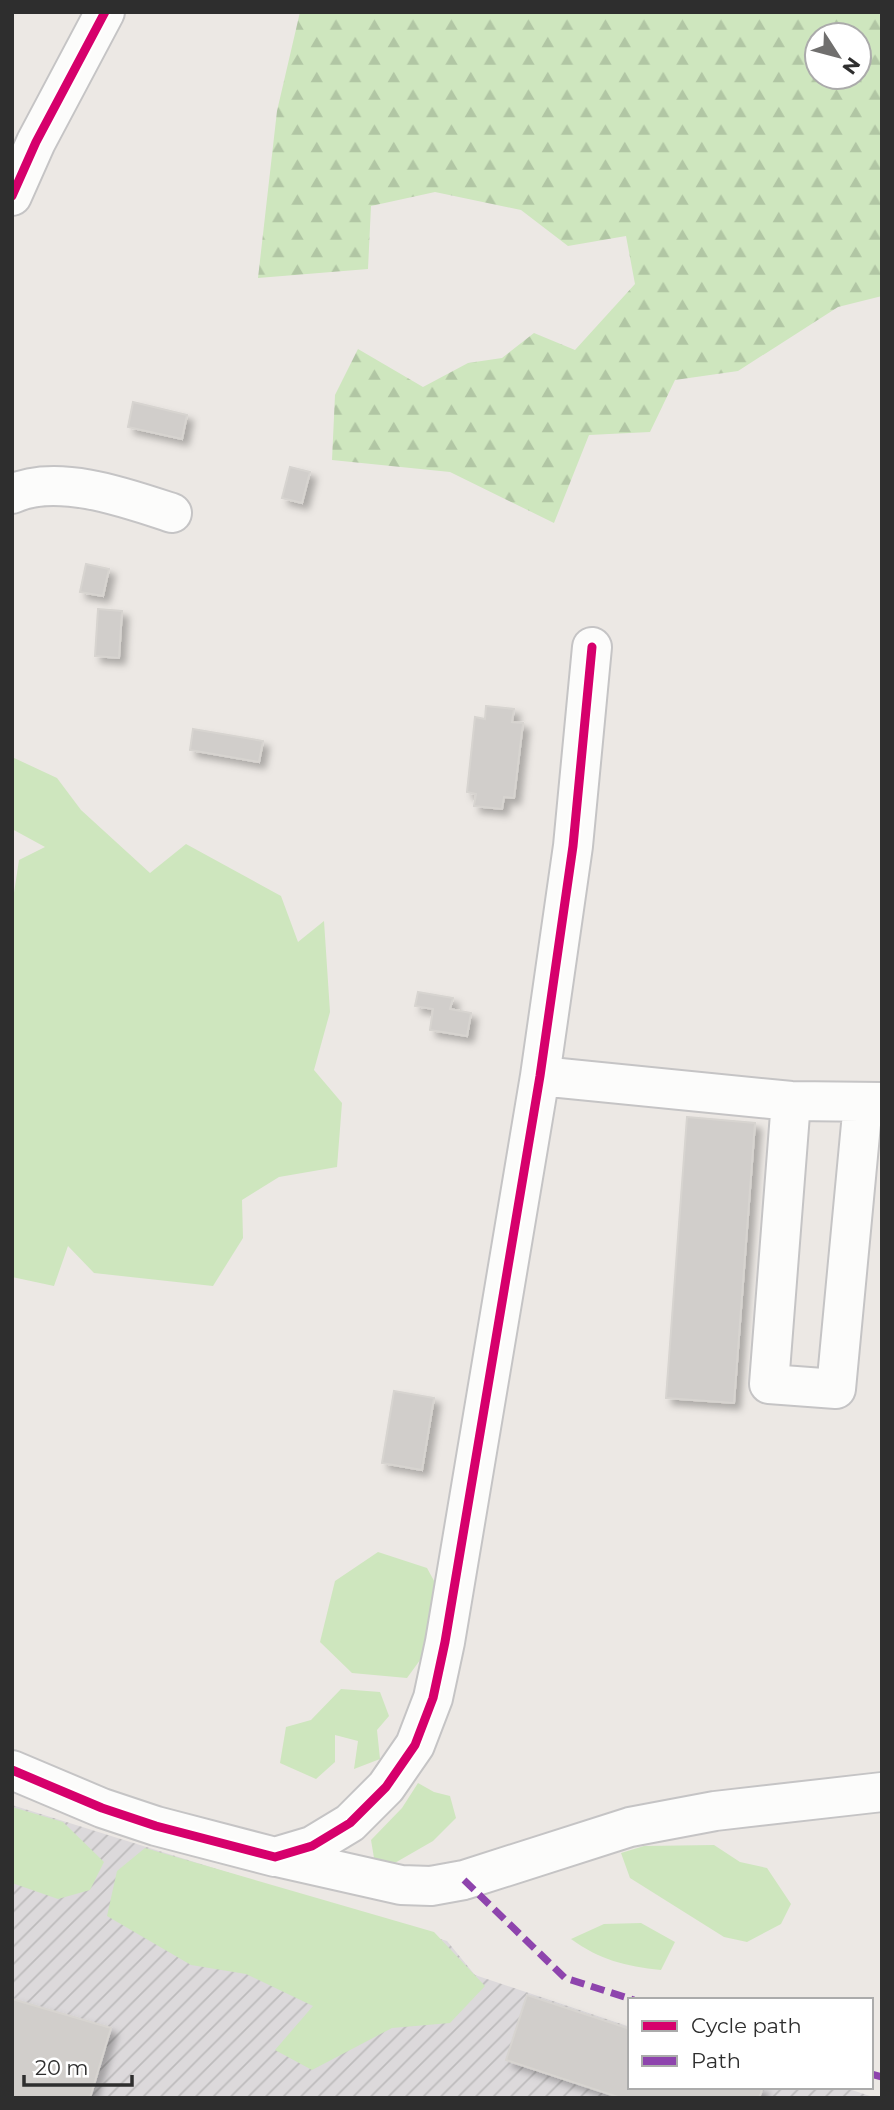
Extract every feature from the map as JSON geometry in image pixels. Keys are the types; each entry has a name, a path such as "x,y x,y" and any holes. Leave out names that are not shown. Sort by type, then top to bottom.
{"street":[{"path":"12,196 36,142 105,12"},
{"path":"12,494 41,486 108,492 172,513"},
{"path":"275,1857 312,1846 350,1823 386,1787 415,1745 433,1698 445,1642 540,1076 573,846 592,647"},
{"path":"540,1076 791,1101 872,1103 836,1389 769,1384 791,1101"},
{"path":"12,1769 134,1819 275,1857 401,1885 431,1886 464,1880 630,1827 715,1811 882,1792"}],"shaded area":[{"path":"12,1805 447,1941 475,1975 628,2026 628,2089 849,2089 876,2098 12,2098"}],"green space":[{"path":"300,12 882,12 882,296 838,307 738,371 675,380 650,432 589,435 554,523 450,472 332,460 335,395 358,349 423,387 468,363 502,358 534,333 575,350 635,284 626,236 568,246 521,210 435,192 371,206 368,269 258,278 277,111"},
{"path":"12,757 57,778 81,810 150,873 186,844 281,896 298,942 324,921 330,1012 314,1070 342,1103 337,1167 279,1177 242,1200 243,1238 213,1286 94,1273 68,1246 54,1286 12,1277 12,906 19,860 45,847 12,829"},
{"path":"378,1552 427,1568 439,1590 431,1645 407,1678 352,1673 320,1642 335,1581"},
{"path":"341,1689 380,1692 389,1716 377,1730 380,1759 354,1769 358,1741 335,1735 335,1762 316,1779 280,1763 286,1727 311,1720"},
{"path":"418,1783 434,1792 450,1796 456,1818 433,1841 393,1864 374,1858 371,1840 402,1808"},
{"path":"12,1807 63,1822 104,1862 90,1890 58,1899 12,1883"},
{"path":"714,1845 740,1862 767,1868 791,1904 781,1924 747,1942 724,1937 630,1878 621,1853 644,1846"},
{"path":"145,1848 434,1932 485,1986 450,2023 392,2028 312,2070 275,2050 313,2006 246,1974 191,1965 107,1916 117,1871"},
{"path":"641,1923 675,1942 661,1970 613,1961 571,1939 604,1924"}],"building":[{"path":"133,402 187,415 182,439 128,427"},
{"path":"290,467 310,472 302,503 282,498"},
{"path":"86,564 109,569 103,596 80,592"},
{"path":"98,609 122,611 119,658 95,656"},
{"path":"486,706 514,709 512,722 523,723 514,798 504,797 502,809 474,806 476,794 467,792 475,717 485,719"},
{"path":"193,729 263,741 259,762 190,750"},
{"path":"418,992 453,998 450,1009 471,1013 467,1036 430,1030 433,1009 415,1006"},
{"path":"687,1117 755,1123 734,1403 666,1398"},
{"path":"394,1391 434,1398 422,1470 382,1463"},
{"path":"527,1995 628,2028 628,2089 762,2089 759,2098 621,2098 506,2060"},
{"path":"12,1999 111,2028 90,2098 12,2098"}],"marked path":[{"path":"464,1880 565,1978 628,1998"},
{"path":"873,2075 882,2077"}],"cycle path":[{"path":"12,196 36,142 105,12"},
{"path":"12,1770 102,1808 156,1826 275,1857 312,1846 350,1823 386,1787 415,1745 433,1698 445,1642 540,1076 573,846 592,647"}]}
